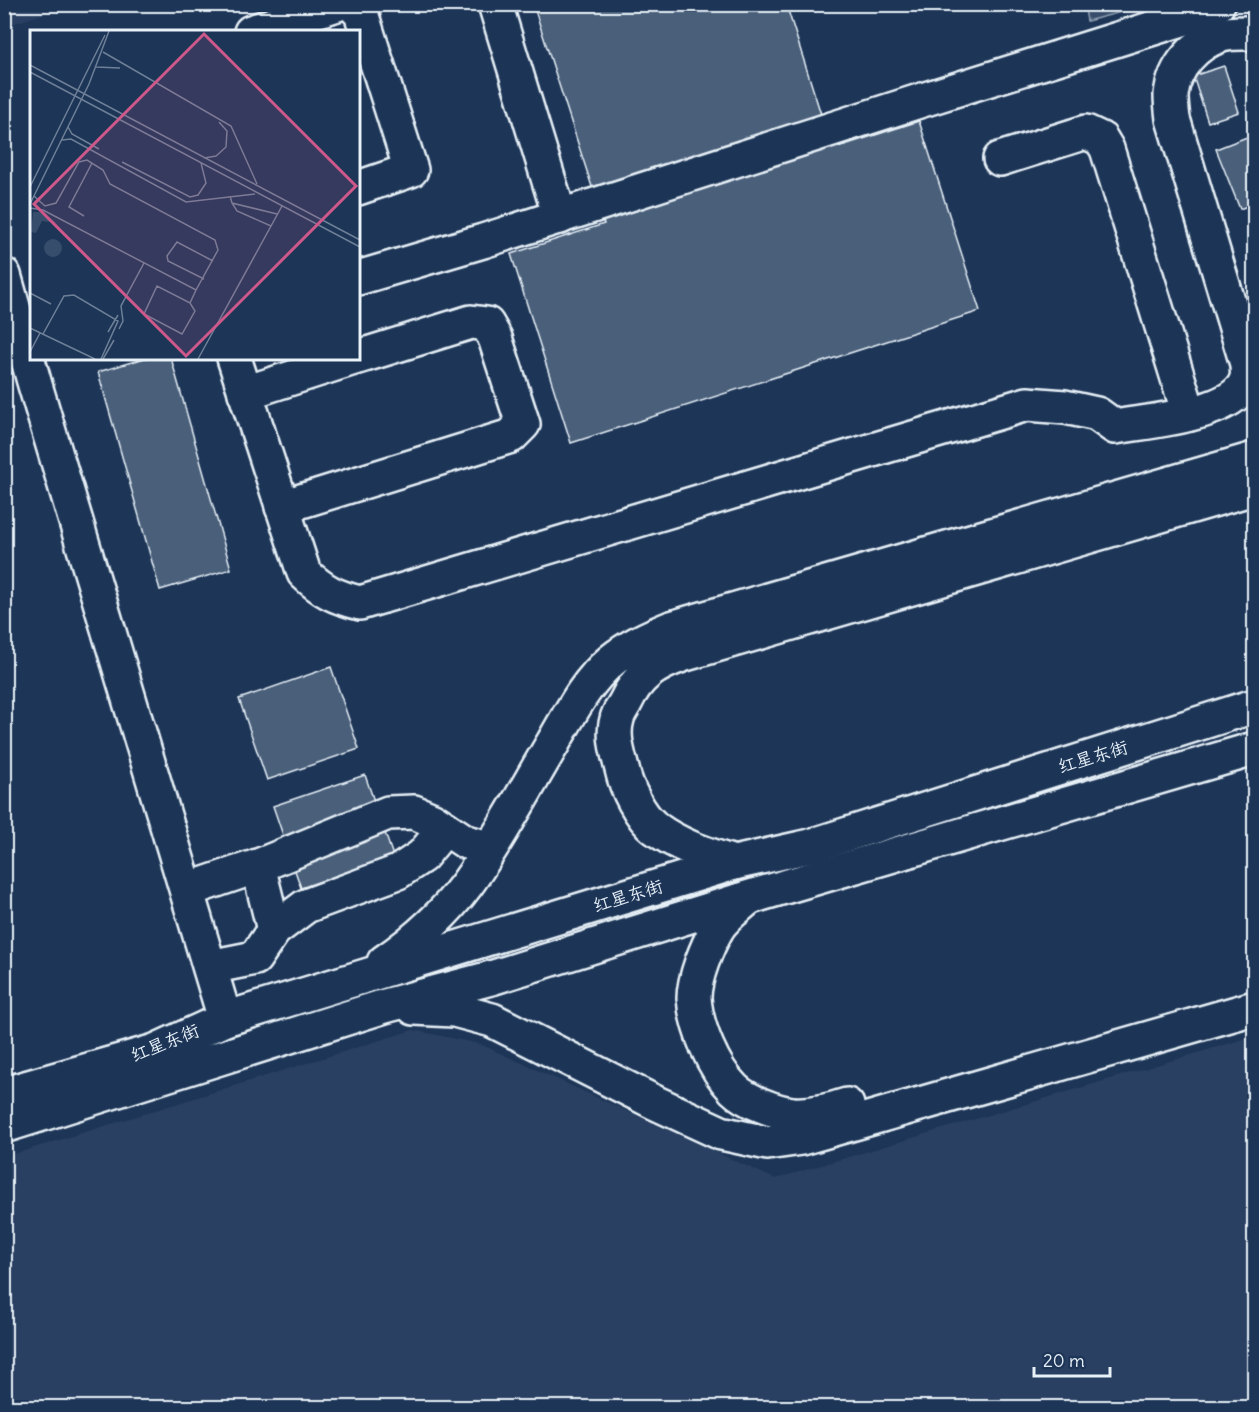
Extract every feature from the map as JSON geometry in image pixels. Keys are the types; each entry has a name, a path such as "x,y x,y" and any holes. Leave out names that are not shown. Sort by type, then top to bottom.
{"main road":[{"path":"257,30 337,4"},
{"path":"352,4 361,13 411,170 360,187"},
{"path":"495,4 560,217"},
{"path":"360,277 560,217 1195,15 1218,4"},
{"path":"235,360 304,573 334,596 360,603 1027,404 1065,407 1097,414 1115,427 1189,414 1223,404 1238,393 1247,379 1247,364 1173,118 1171,95 1178,71 1192,52 1204,42 1224,34 1254,33"},
{"path":"1000,159 1086,132 1101,139 1107,149 1189,414"},
{"path":"4,275 225,1019"},
{"path":"282,507 511,436 523,424 495,338 487,324 471,322 360,357"},
{"path":"245,393 350,360"},
{"path":"363,977 416,939 446,910 489,848 589,683 610,661 637,642 682,625 1254,459"},
{"path":"734,863 682,846 653,827 635,802 624,781 616,746 616,720 640,677 658,664 693,651 1254,488"},
{"name":"红星东街","path":"4,1094 155,1051 225,1019 734,863 810,846 1254,706"},
{"path":"4,1126 385,1006 491,978 747,898 1254,749"},
{"path":"187,890 258,866 388,813 414,812 433,820 466,842 489,848"},
{"path":"210,968 255,958 274,930 306,906 398,872 422,855 445,828"},
{"path":"258,866 274,930"},
{"path":"747,898 718,926 703,956 694,996 700,1030 717,1065 735,1090 760,1105 791,1113 820,1113 1254,986"},
{"path":"385,1006 454,1010 492,1020 656,1103 721,1133 767,1143 802,1138 1254,1008"}],"shaded area":[{"path":"5,4 72,4 72,5 5,26"},
{"path":"1084,4 1148,4 1148,5 1087,21"},
{"path":"413,1030 480,1044 775,1179 1254,1036 1254,1407 5,1407 5,1157"}],"building":[{"path":"533,4 786,4 832,149 919,121 980,311 571,443 511,254 604,224"},
{"path":"1224,66 1239,112 1208,122 1193,76"},
{"path":"1247,137 1254,155 1254,203 1240,209 1216,149"},
{"path":"138,360 172,360 231,569 160,590 98,372"},
{"path":"331,667 359,749 267,780 239,699"},
{"path":"365,775 393,856 301,888 273,806"}]}
